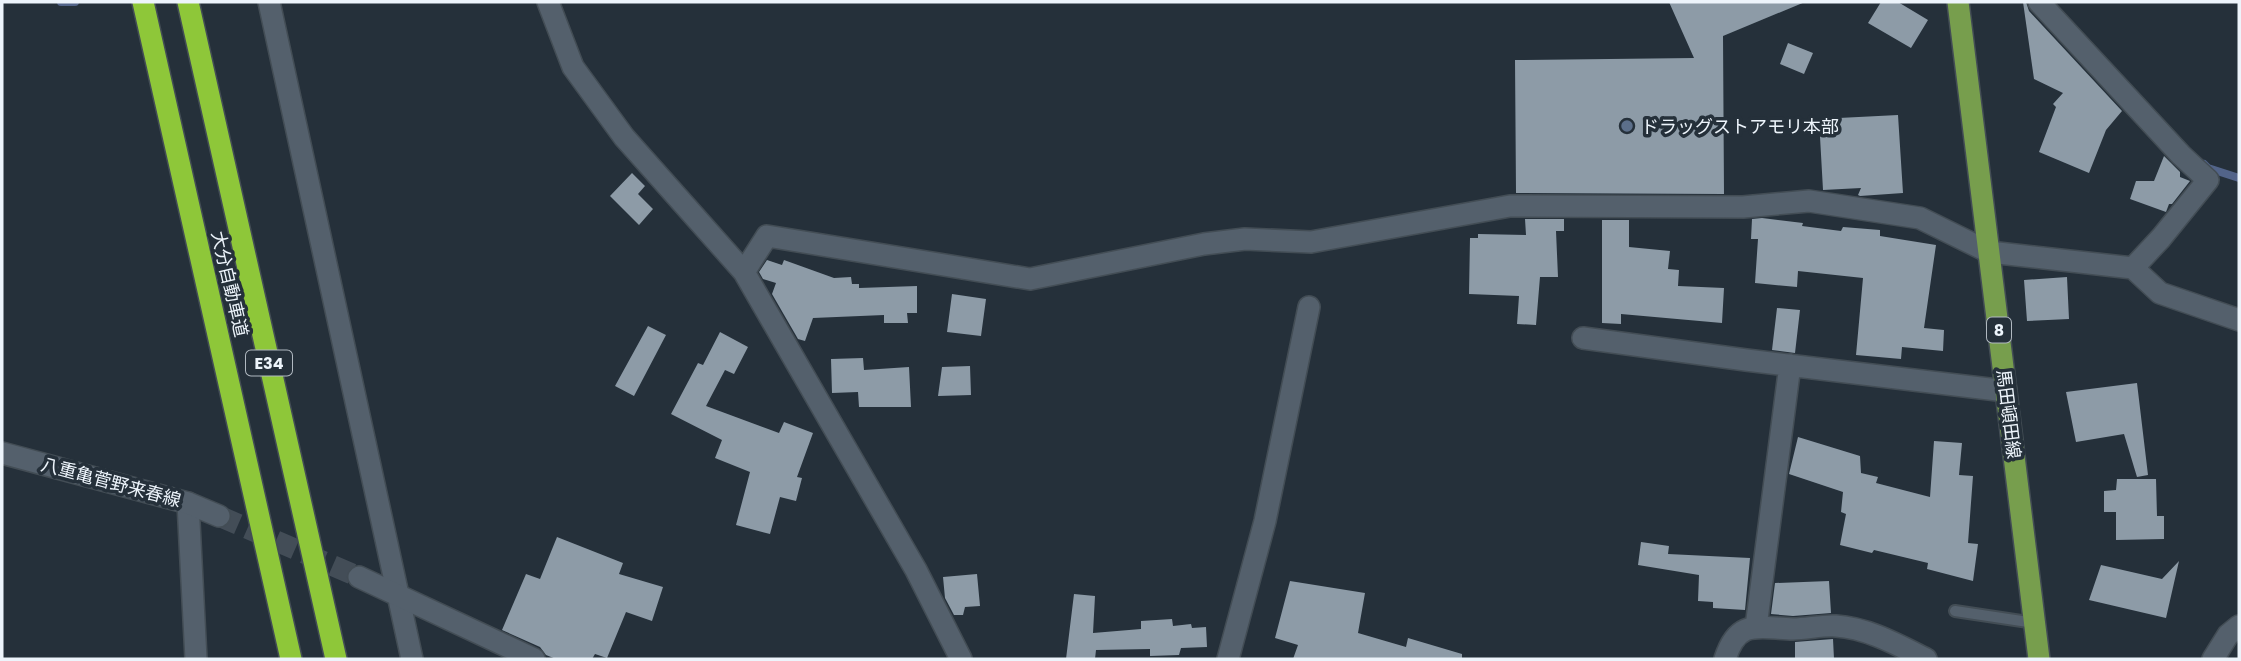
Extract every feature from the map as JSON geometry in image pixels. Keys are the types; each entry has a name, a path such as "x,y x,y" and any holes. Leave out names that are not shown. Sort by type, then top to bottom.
{"highway":[{"name":"大分自動車道","path":"143,2 291,659"},
{"name":"大分自動車道","path":"188,2 336,659"}],"main road":[{"name":"馬田頓田線","path":"1958,2 2039,659"}],"street":[{"path":"269,2 412,659"},
{"path":"548,2 573,67 624,137 744,272 916,570 961,659"},
{"path":"2039,2 2181,155 2208,180 2133,268"},
{"path":"744,272 767,236 1030,279 1204,244 1245,239 1311,243 1510,206 1744,207 1809,201 1920,218 1989,253 2133,268 2160,293 2239,320"},
{"path":"1228,659 1265,521 1309,307"},
{"path":"1583,338 2006,391"},
{"path":"1756,627 1790,365"},
{"name":"八重亀菅野来春線","path":"2,453 188,503 219,516"},
{"path":"188,503 196,659"},
{"path":"359,577 534,659"},
{"path":"1725,659 1735,637 1751,626 1794,629 1835,626 1864,631 1926,659"},
{"path":"2213,659 2228,635 2239,626"}],"lane":[{"path":"1955,611 2035,623"}],"building":[{"path":"1669,2 1805,2 1723,36 1724,194 1516,193 1515,60 1694,58"},
{"path":"1881,2 1898,2 1928,20 1911,48 1868,23"},
{"path":"2023,2 2026,2 2029,11 2122,111 2106,130 2089,173 2039,152 2056,107 2053,104 2063,93 2034,79"},
{"path":"1788,43 1813,53 1804,74 1780,64"},
{"path":"1898,115 1903,193 1860,196 1858,195 1861,188 1823,190 1819,119"},
{"path":"2164,156 2180,172 2180,177 2190,181 2172,204 2169,204 2166,212 2130,199 2136,181 2154,181"},
{"path":"632,173 645,186 638,194 653,209 639,225 610,196"},
{"path":"1762,218 1841,231 1843,227 1880,230 1880,236 1936,245 1924,328 1944,330 1943,351 1902,347 1901,359 1856,355 1863,278 1798,271 1797,287 1755,283 1758,239 1751,239 1752,219"},
{"path":"1525,219 1564,219 1564,231 1556,231 1558,277 1540,277 1536,325 1517,324 1519,296 1469,294 1470,238 1478,238 1478,234 1526,235"},
{"path":"1602,220 1629,220 1629,247 1670,251 1668,269 1679,270 1678,286 1724,288 1722,323 1621,314 1621,324 1602,323"},
{"path":"767,260 782,265 784,260 834,278 851,277 852,284 859,284 859,288 917,286 917,313 907,313 908,323 884,323 884,315 813,318 805,341 798,339 772,294 776,283 763,279 759,272"},
{"path":"2067,277 2069,319 2027,321 2024,280"},
{"path":"952,294 986,299 981,336 947,332"},
{"path":"1777,308 1800,310 1795,353 1772,350"},
{"path":"648,326 666,335 634,396 615,386"},
{"path":"720,332 748,347 734,374 725,370 706,406 779,433 784,422 813,433 797,477 802,478 796,501 780,497 770,534 736,525 750,472 715,458 722,440 671,414 698,363 703,365"},
{"path":"863,358 864,370 909,367 911,407 859,407 858,392 832,393 831,359"},
{"path":"970,366 971,395 938,396 942,367"},
{"path":"2137,383 2148,475 2137,477 2124,434 2076,442 2066,392"},
{"path":"1798,437 1860,456 1861,473 1878,477 1876,483 1930,497 1934,441 1962,443 1959,475 1973,476 1968,543 1978,544 1973,581 1927,569 1928,563 1840,545 1846,514 1841,512 1843,492 1789,474"},
{"path":"2117,479 2156,479 2157,516 2164,516 2164,539 2116,540 2116,512 2104,512 2104,491 2116,490"},
{"path":"557,537 623,563 619,574 663,587 652,621 626,612 607,658 595,654 592,659 556,659 546,655 540,647 502,630 526,574 540,579"},
{"path":"1641,542 1669,546 1668,554 1750,558 1745,610 1713,608 1713,602 1698,601 1699,575 1638,565"},
{"path":"2179,561 2166,618 2089,600 2101,565 2162,579"},
{"path":"977,574 980,606 965,607 963,615 954,615 945,598 943,577"},
{"path":"1290,581 1365,593 1358,633 1406,647 1408,638 1462,654 1462,659 1293,659 1298,645 1275,638"},
{"path":"1829,581 1831,613 1793,616 1771,614 1775,583"},
{"path":"1074,594 1095,596 1093,633 1141,629 1141,621 1172,619 1173,626 1191,624 1192,628 1206,627 1207,647 1181,648 1179,655 1150,656 1150,649 1096,650 1095,659 1066,659"},
{"path":"1833,639 1834,659 1795,659 1795,642"}],"waterway":[{"path":"61,2 75,2"},
{"path":"2204,164 2208,168 2239,178"}],"tunnel":[{"path":"219,516 359,577"}],"place":[{"name":"ドラッグストアモリ本部","path":"1627,126"}]}
